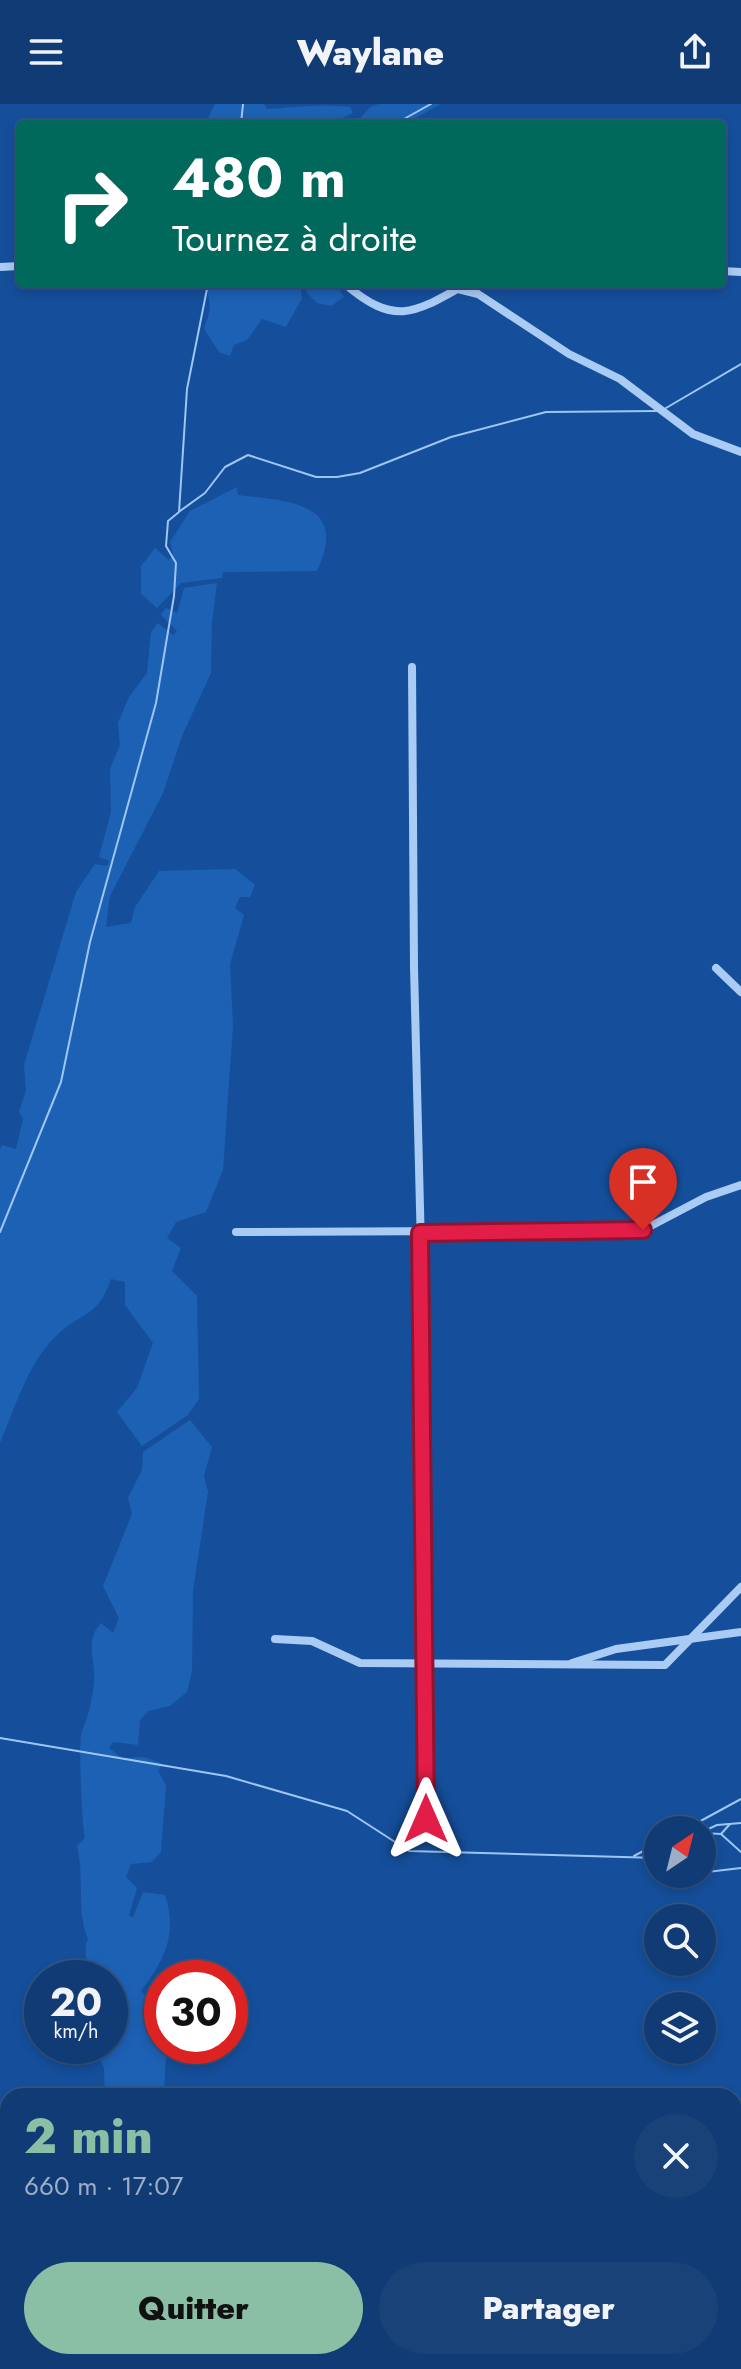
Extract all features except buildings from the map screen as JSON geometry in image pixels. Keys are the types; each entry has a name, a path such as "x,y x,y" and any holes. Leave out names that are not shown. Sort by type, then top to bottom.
{"street":[{"path":"350,288 375,307 398,313 431,306 459,288"},
{"path":"466,288 569,354 620,379 693,434 741,452"},
{"path":"412,667 426,1819"},
{"path":"716,968 741,992"},
{"path":"236,1232 643,1230 706,1197 741,1185"},
{"path":"275,1639 312,1641 360,1663 665,1665 741,1587"},
{"path":"568,1665 616,1649 741,1632"}],"shaded area":[{"path":"215,104 264,104 267,109 339,106 350,107 353,113 342,120 207,120"},
{"path":"379,104 441,104 412,120 359,120 370,107"},
{"path":"207,288 301,288 302,298 286,327 262,319 247,340 234,345 230,356 219,352 204,329 210,310"},
{"path":"306,288 338,288 344,297 331,306 317,303 307,293"},
{"path":"237,487 238,495 294,503 320,518 326,531 325,548 317,571 223,572 222,578 181,583 157,608 141,594 141,566 155,548 169,560 173,554 170,542 190,511"},
{"path":"217,583 211,673 182,736 163,793 110,896 106,927 131,923 135,907 159,871 235,869 255,885 250,897 240,897 235,908 244,915 230,964 233,1026 223,1170 206,1212 176,1222 167,1238 181,1248 172,1271 197,1296 199,1399 188,1415 142,1446 117,1412 137,1388 153,1343 125,1305 125,1282 111,1279 95,1308 66,1328 46,1347 23,1386 0,1443 0,1149 2,1145 16,1149 23,1119 19,1112 26,1090 24,1065 76,892 95,864 107,866 109,861 99,857 111,812 110,769 120,745 118,723 129,697 147,673 151,632 158,623 173,635 177,631 161,615 166,608 177,613 184,588"},
{"path":"190,1420 212,1447 204,1476 208,1492 193,1591 192,1671 187,1692 170,1706 148,1711 140,1720 138,1745 113,1742 109,1748 122,1758 144,1757 163,1764 158,1771 166,1785 161,1852 152,1862 131,1864 126,1877 137,1888 129,1916 133,1917 143,1892 165,1895 169,1909 169,1935 162,1958 144,1960 144,1987 141,1991 144,1994 144,2064 166,2064 164,2088 105,2088 102,2064 128,2064 128,1960 87,1960 88,1939 82,1916 77,1846 85,1838 80,1750 94,1683 93,1637 101,1623 113,1633 119,1618 103,1586 132,1514 128,1498 142,1470 143,1452"}],"waterway":[{"path":"241,120 243,104"},
{"path":"402,120 431,104"},
{"path":"0,1232 61,1082 90,942 156,703 174,596 176,563 166,546 168,521 179,512 187,389 207,288"},
{"path":"666,408 741,364"},
{"path":"180,511 205,493 225,467 248,455 316,477 337,477 360,473 451,437 546,412 657,411"},
{"path":"0,1738 226,1776 347,1811 409,1851 644,1858"},
{"path":"710,1816 741,1799"},
{"path":"716,1825 741,1823"},
{"path":"716,1834 721,1834 730,1824"},
{"path":"721,1834 741,1852"},
{"path":"634,1856 644,1851"},
{"path":"716,1871 741,1868"}],"route":[{"path":"426,1819 420,1233 643,1230"}]}
